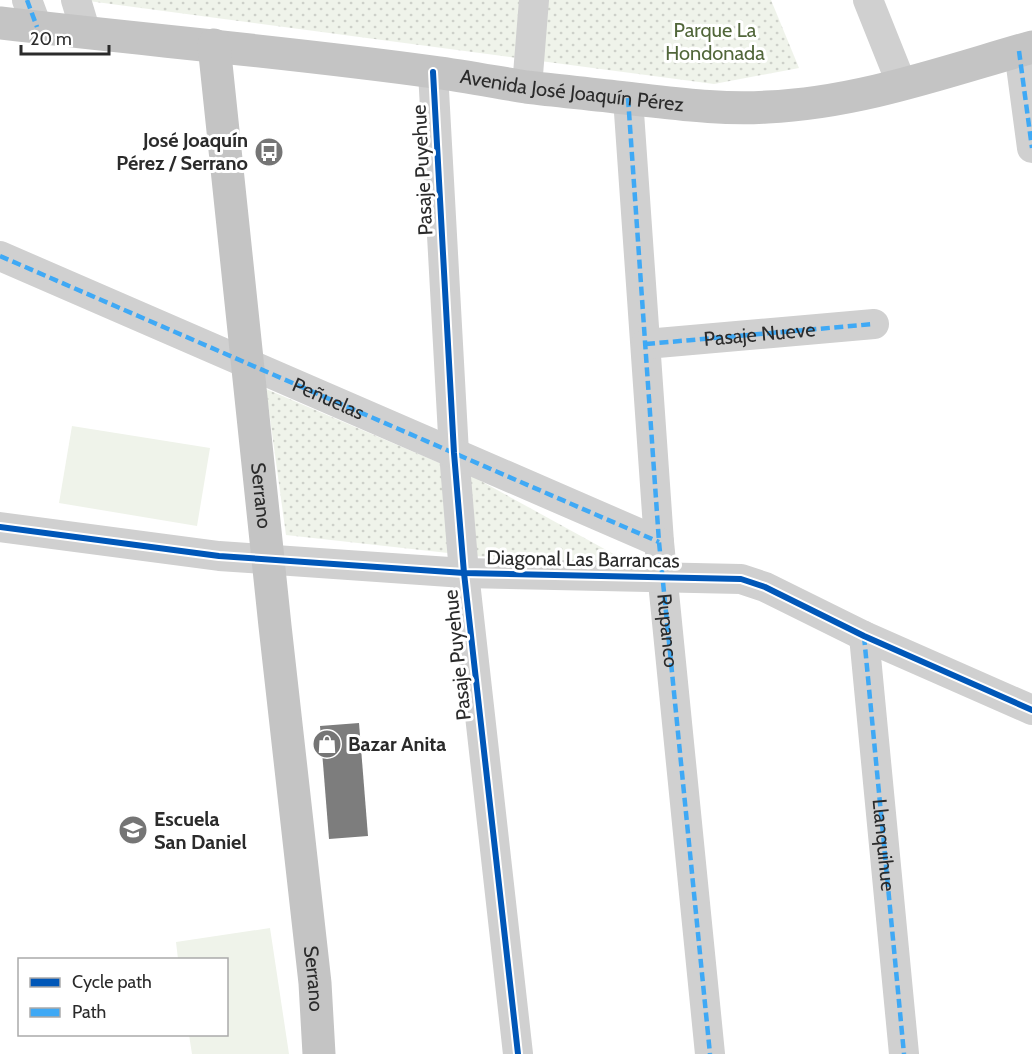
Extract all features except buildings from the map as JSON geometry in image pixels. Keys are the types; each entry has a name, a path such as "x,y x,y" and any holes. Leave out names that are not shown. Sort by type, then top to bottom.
{"main road":[{"name":"Avenida José Joaquín Pérez","path":"0,23 32,14 86,33 214,45 433,72 527,87 682,105 766,107 855,97 1025,49"},
{"name":"Serrano","path":"214,45 315,983 320,1054"}],"street":[{"path":"76,0 86,33"},
{"path":"527,87 534,0"},
{"path":"868,0 902,85"},
{"path":"1025,49 1032,148"},
{"name":"Pasaje Puyehue","path":"433,72 454,453 464,573 518,1054"},
{"name":"Rupanco","path":"628,98 662,578 710,1054"},
{"name":"Peñuelas","path":"0,256 659,542"},
{"name":"Pasaje Nueve","path":"646,344 874,324"},
{"name":"Diagonal Las Barrancas","path":"0,527 150,548 269,560 464,573 741,579 765,587 864,636 1032,710"},
{"name":"Llanquihue","path":"864,636 904,1054"}],"green space":[{"name":"Parque La Hondonada","path":"81,0 771,0 799,68 714,84"},
{"path":"266,389 442,464 448,553 286,535"},
{"path":"72,426 210,448 197,526 59,503"},
{"path":"470,475 639,568 474,556"},
{"path":"270,928 289,1054 192,1054 189,1036 228,1036 228,958 178,958 176,942"}],"marked path":[{"path":"27,0 37,27"},
{"path":"1019,51 1032,148"},
{"path":"628,98 659,542 710,1054"},
{"path":"0,256 659,542"},
{"path":"646,344 874,324"},
{"path":"864,636 904,1054"}],"cycle path":[{"path":"433,72 454,453 464,573 518,1054"},
{"path":"0,527 219,556 464,573 741,579 765,587 864,636 1032,710"}],"place":[{"name":"José Joaquín Pérez / Serrano","path":"269,152"},
{"name":"Bazar Anita","path":"327,744"},
{"name":"Escuela San Daniel","path":"133,830"}]}
